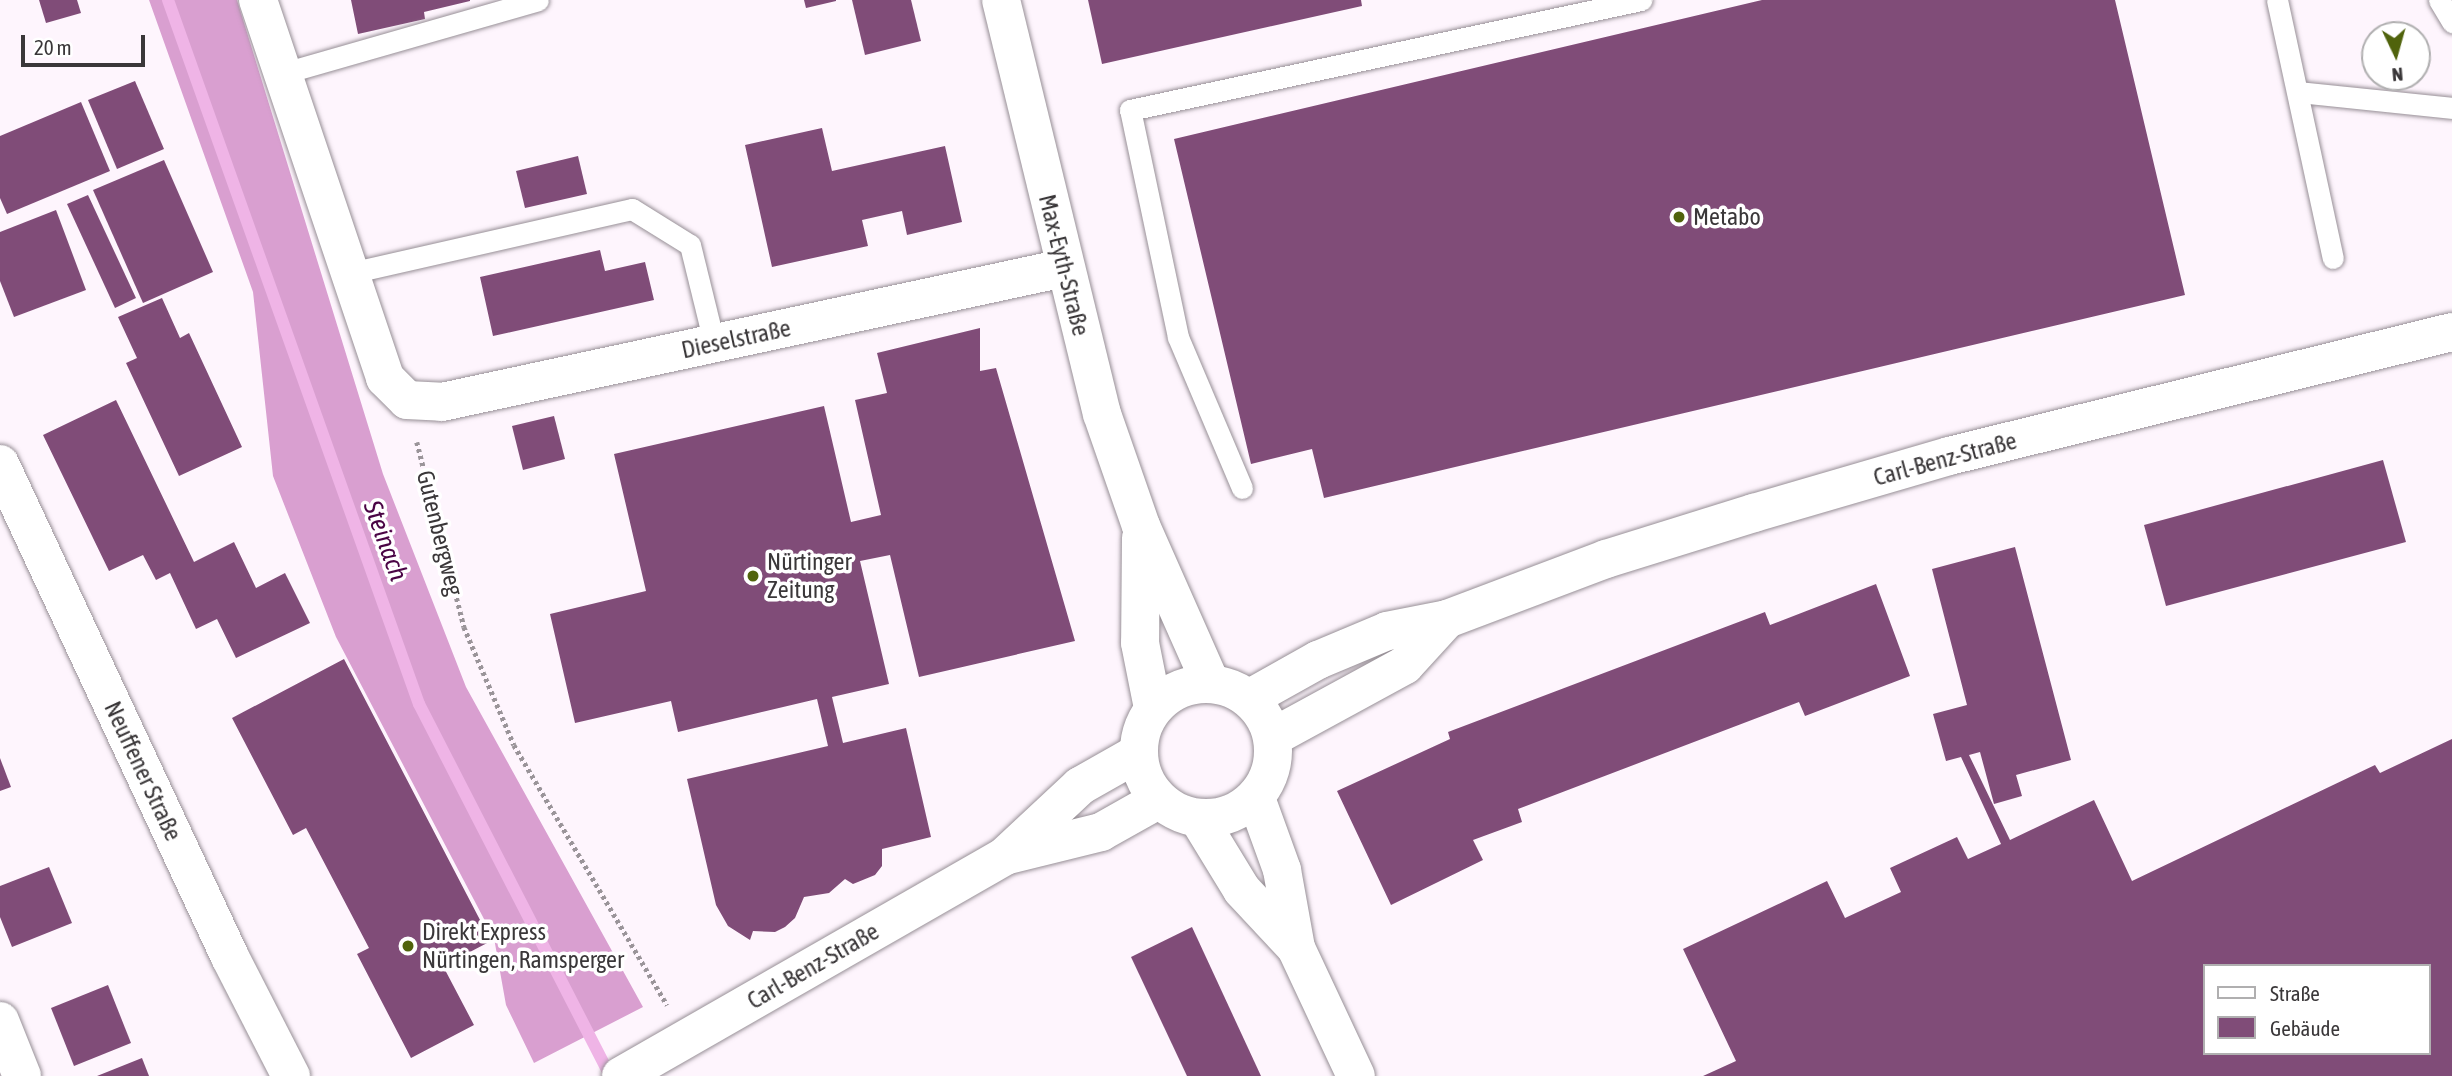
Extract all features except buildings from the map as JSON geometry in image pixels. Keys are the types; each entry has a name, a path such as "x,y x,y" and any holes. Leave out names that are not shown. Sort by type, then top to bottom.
{"street":[{"path":"258,0 385,378 407,400"},
{"name":"Max-Eyth-Straße","path":"1000,0 1102,414 1141,526 1210,682"},
{"name":"Dieselstraße","path":"407,400 442,402 1064,268"},
{"name":"Carl-Benz-Straße","path":"1250,698 1318,660 1377,635 1447,618 1606,559 1936,460 2452,332"},
{"name":"Neuffener Straße","path":"0,464 225,945 291,1076"},
{"name":"Max-Eyth-Straße","path":"1141,526 1140,643 1153,708"},
{"name":"Carl-Benz-Straße","path":"1273,737 1405,665 1447,618"},
{"path":"1210,682 1231,687 1250,698 1265,716 1273,737 1272,769 1256,798 1229,815 1198,818 1177,813 1158,800 1144,779 1138,753 1141,729 1153,708 1178,689 1210,682"},
{"name":"Carl-Benz-Straße","path":"621,1076 1005,856 1080,786 1138,753"},
{"path":"1256,798 1282,870 1296,948 1356,1076"},
{"name":"Carl-Benz-Straße","path":"1005,856 1101,832 1158,800"},
{"path":"1198,818 1242,890 1296,948"},
{"path":"0,1021 22,1076"}],"lane":[{"path":"284,73 538,0"},
{"path":"1242,488 1178,337 1130,110 1641,0"},
{"path":"2277,0 2333,258"},
{"path":"2439,0 2452,22"},
{"path":"2298,92 2452,108"},
{"path":"350,274 632,209 690,245 714,343"}],"path":[{"name":"Gutenbergweg","path":"407,400 464,627 514,745 687,1040"}],"shaded area":[{"path":"149,0 237,0 383,474 466,687 643,1007 534,1063 506,1005 494,938 336,637 273,476 253,292"}],"waterway":[{"name":"Steinach","path":"168,0 419,704 610,1076"}],"place":[{"name":"Metabo","path":"1679,217"},
{"name":"Nürtinger Zeitung","path":"753,576"},
{"name":"Direkt Express Nürtingen, Ramsperger","path":"408,946"}]}
